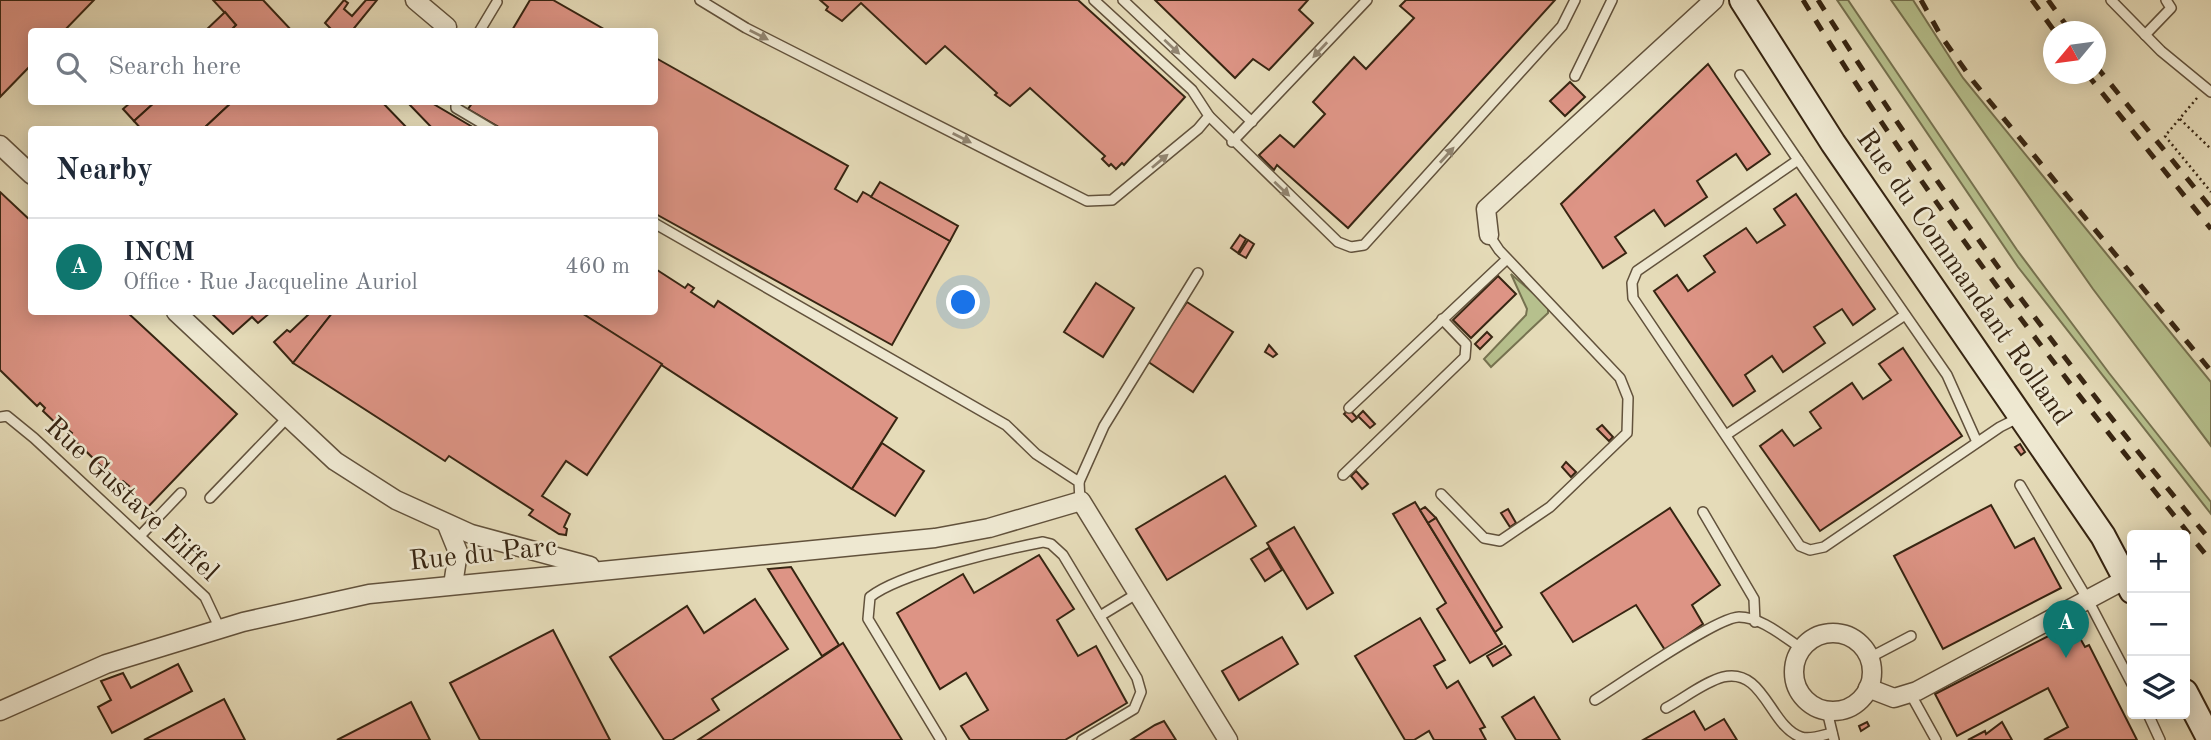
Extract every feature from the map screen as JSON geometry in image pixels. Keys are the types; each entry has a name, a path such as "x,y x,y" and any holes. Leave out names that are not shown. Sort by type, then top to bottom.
{"street":[{"path":"415,0 447,27"},
{"path":"1489,235 1486,209 1714,0"},
{"name":"Rue du Commandant Rolland","path":"1742,0 1833,143 2103,536 2127,581"},
{"path":"0,145 28,171"},
{"path":"179,315 335,461 396,500 471,534 600,569"},
{"path":"1080,501 1228,740"},
{"name":"Rue du Parc","path":"0,710 106,664 220,629 369,594 600,569 862,548 989,527 1080,501"},
{"path":"447,525 458,552 453,585"},
{"path":"1868,688 1894,698 1910,693 2088,600 2127,586"},
{"path":"1835,633 1855,639 1869,658 1872,675 1868,688 1858,702 1849,708 1827,711 1808,702 1796,685 1794,666 1801,648 1816,636 1835,633"},
{"path":"2190,702 2210,740"}],"lane":[{"path":"700,0 746,28 1087,201 1112,200 1198,129 1209,116"},
{"path":"1094,0 1192,90 1209,116 1233,142 1338,242 1351,247 1364,245 1562,26 1575,0"},
{"path":"1123,0 1252,122"},
{"path":"1233,142 1367,0"},
{"path":"1575,76 1612,0"},
{"path":"2111,0 2145,35 2209,90"},
{"path":"2145,35 2171,8 2166,0"},
{"path":"481,28 497,2"},
{"path":"1740,75 1947,375 1977,442"},
{"path":"456,105 456,108 486,126"},
{"path":"1798,160 1637,271 1632,283 1633,298 1800,546 1810,550 1824,547 1977,442 2021,416"},
{"path":"658,225 1006,425 1036,454 1079,482"},
{"path":"1441,494 1484,538 1500,541 1550,507 1627,433 1628,398 1620,378 1507,259 1489,235"},
{"path":"1349,408 1507,259"},
{"path":"1080,501 1079,482 1104,426 1198,273"},
{"path":"1726,435 1905,315"},
{"path":"1343,475 1465,357 1465,344 1443,319"},
{"name":"Rue Gustave Eiffel","path":"0,416 7,416 34,438 205,597 220,629"},
{"path":"210,498 288,417"},
{"path":"2020,485 2088,600 2127,674"},
{"path":"140,536 181,493"},
{"path":"1703,512 1755,599 1755,622"},
{"path":"941,740 868,619 866,606 876,592 908,578 1043,542 1059,549 1137,678 1142,692 1134,709 1082,740"},
{"path":"1100,616 1138,593"},
{"path":"1595,700 1714,626 1739,617 1766,625 1801,648"},
{"path":"1869,658 1911,636"},
{"path":"1666,708 1724,677 1742,678 1757,688 1791,730 1800,737 1833,736 1827,711"},
{"path":"1910,693 1936,740"},
{"path":"2150,719 2160,740"}],"path":[{"path":"2209,90 2165,136 2211,192"},
{"path":"2180,119 2211,149"}],"green space":[{"path":"1837,0 1848,0 2017,250 2109,373 2211,502 2211,514 2018,267"},
{"path":"1891,0 1913,0 1963,78 2211,382 2211,446 2093,289"},
{"path":"1511,274 1548,306 1548,313 1491,367 1484,359 1526,315 1527,309"}],"building":[{"path":"0,0 94,0 67,28 28,28 28,68 0,97"},
{"path":"213,0 263,0 289,28 233,28 236,25"},
{"path":"344,0 348,3 344,9 352,16 366,0 377,0 354,28 330,28 325,23"},
{"path":"530,0 553,0 602,28 513,28"},
{"path":"820,0 1078,0 1185,97 1124,165 1122,163 1116,169 1111,164 1109,166 1102,159 1105,156 1030,88 1010,106 945,46 926,64 861,3 842,21 826,10 828,7"},
{"path":"1155,0 1308,0 1299,10 1313,23 1269,70 1253,59 1235,78"},
{"path":"1406,0 1555,0 1348,228 1277,165 1274,170 1259,155 1280,135 1294,147 1325,114 1313,102 1354,57 1366,69 1414,18 1400,6"},
{"path":"225,12 236,25 233,28 208,28"},
{"path":"658,59 848,166 835,189 857,202 863,192 950,241 892,345 658,215 658,126 497,126 468,109 471,105 658,105"},
{"path":"1708,64 1770,154 1747,170 1736,154 1697,181 1707,197 1665,226 1654,210 1615,237 1626,253 1603,268 1561,204"},
{"path":"1570,82 1585,97 1565,116 1550,101"},
{"path":"128,105 152,105 134,121 123,109"},
{"path":"152,105 229,105 206,126 138,126 134,121"},
{"path":"229,105 385,105 405,126 206,126"},
{"path":"410,105 435,105 471,126 430,126"},
{"path":"880,182 958,226 950,241 871,197"},
{"path":"0,192 28,218 28,315 130,315 237,414 146,509 126,489 129,486 123,481 120,484 70,436 72,433 67,429 64,431 43,411 45,408 40,403 37,406 0,370"},
{"path":"1796,194 1875,309 1853,325 1842,309 1814,327 1825,343 1783,372 1772,356 1745,375 1755,391 1733,406 1654,291 1677,275 1688,291 1715,272 1704,256 1746,228 1757,243 1785,225 1774,209"},
{"path":"1240,235 1246,239 1238,253 1231,248"},
{"path":"1248,240 1254,244 1246,258 1239,254"},
{"path":"658,271 685,288 688,284 694,288 691,292 714,307 718,301 897,418 852,489 585,315 658,315"},
{"path":"1498,276 1516,294 1471,338 1453,320"},
{"path":"1096,283 1134,308 1103,357 1064,332"},
{"path":"1187,302 1233,332 1193,392 1147,361"},
{"path":"213,315 267,315 258,323 252,317 233,334"},
{"path":"308,315 331,315 293,363 274,342 287,330 290,332"},
{"path":"331,315 585,315 662,364 587,475 566,461 542,496 570,514 564,527 567,529 566,535 559,534 529,515 533,510 449,456 445,461 293,363"},
{"path":"1487,332 1492,337 1480,349 1475,344"},
{"path":"1269,345 1277,354 1273,357 1265,352"},
{"path":"1903,348 1962,436 1820,531 1760,446 1782,430 1794,446 1821,428 1810,412 1852,383 1863,399 1891,380 1879,364"},
{"path":"1349,409 1357,418 1352,422 1344,414"},
{"path":"1363,411 1375,424 1370,428 1358,416"},
{"path":"1602,425 1613,437 1609,441 1597,429"},
{"path":"882,443 924,471 895,516 852,489"},
{"path":"2020,444 2025,452 2021,455 2015,447"},
{"path":"1566,462 1576,472 1571,477 1562,467"},
{"path":"1356,471 1368,484 1362,489 1351,476"},
{"path":"1225,476 1256,526 1167,580 1136,529"},
{"path":"1415,502 1502,644 1470,663 1437,609 1446,603 1393,514"},
{"path":"1991,505 2015,548 2034,538 2061,588 1943,649 1894,556"},
{"path":"1425,507 1436,518 1428,523 1420,510"},
{"path":"1670,508 1720,585 1692,605 1703,624 1665,650 1636,605 1573,642 1541,593"},
{"path":"1508,509 1516,523 1510,527 1501,513"},
{"path":"1436,518 1502,627 1495,632 1428,523"},
{"path":"1294,527 1333,593 1307,609 1267,543"},
{"path":"1269,548 1282,570 1265,581 1251,559"},
{"path":"1039,555 1074,609 1057,620 1078,656 1096,646 1127,703 1065,740 970,740 961,726 988,710 966,673 940,689 897,613 963,574 974,593"},
{"path":"791,567 839,645 822,656 768,569"},
{"path":"755,599 788,649 712,699 719,710 672,740 664,740 610,657 687,606 704,633"},
{"path":"1420,618 1445,660 1434,666 1447,688 1458,681 1485,727 1480,729 1486,740 1434,740 1429,731 1414,740 1405,740 1355,656"},
{"path":"2072,624 2085,647 2089,645 2137,740 2044,740 2068,727 2048,688 1957,736 1935,694"},
{"path":"553,630 610,740 480,740 450,683"},
{"path":"1282,637 1298,664 1239,700 1222,671"},
{"path":"843,643 902,740 698,740"},
{"path":"1505,646 1511,655 1493,666 1487,656"},
{"path":"178,664 192,691 112,733 98,707 111,700 101,681 123,673 131,688"},
{"path":"1534,697 1560,740 1516,740 1502,717"},
{"path":"224,699 245,740 144,740"},
{"path":"411,702 430,740 337,740"},
{"path":"1694,711 1705,730 1724,719 1737,740 1643,740"},
{"path":"1164,721 1176,740 1131,740 1155,725"},
{"path":"1867,722 1869,726 1861,731 1859,726"},
{"path":"2002,722 2012,740 1968,740 1985,731 1986,734"}],"railway":[{"path":"1803,0 1897,146 1947,217 2050,357 2211,561"},
{"path":"1818,0 1957,209 2055,345 2211,541"},
{"path":"1921,0 1941,36 1973,81 2211,371"},
{"path":"2032,0 2047,21"},
{"path":"2048,0 2063,21"},
{"path":"2106,78 2211,208"},
{"path":"2095,84 2211,229"}],"place":[{"name":"INCM","path":"2066,658"}]}
